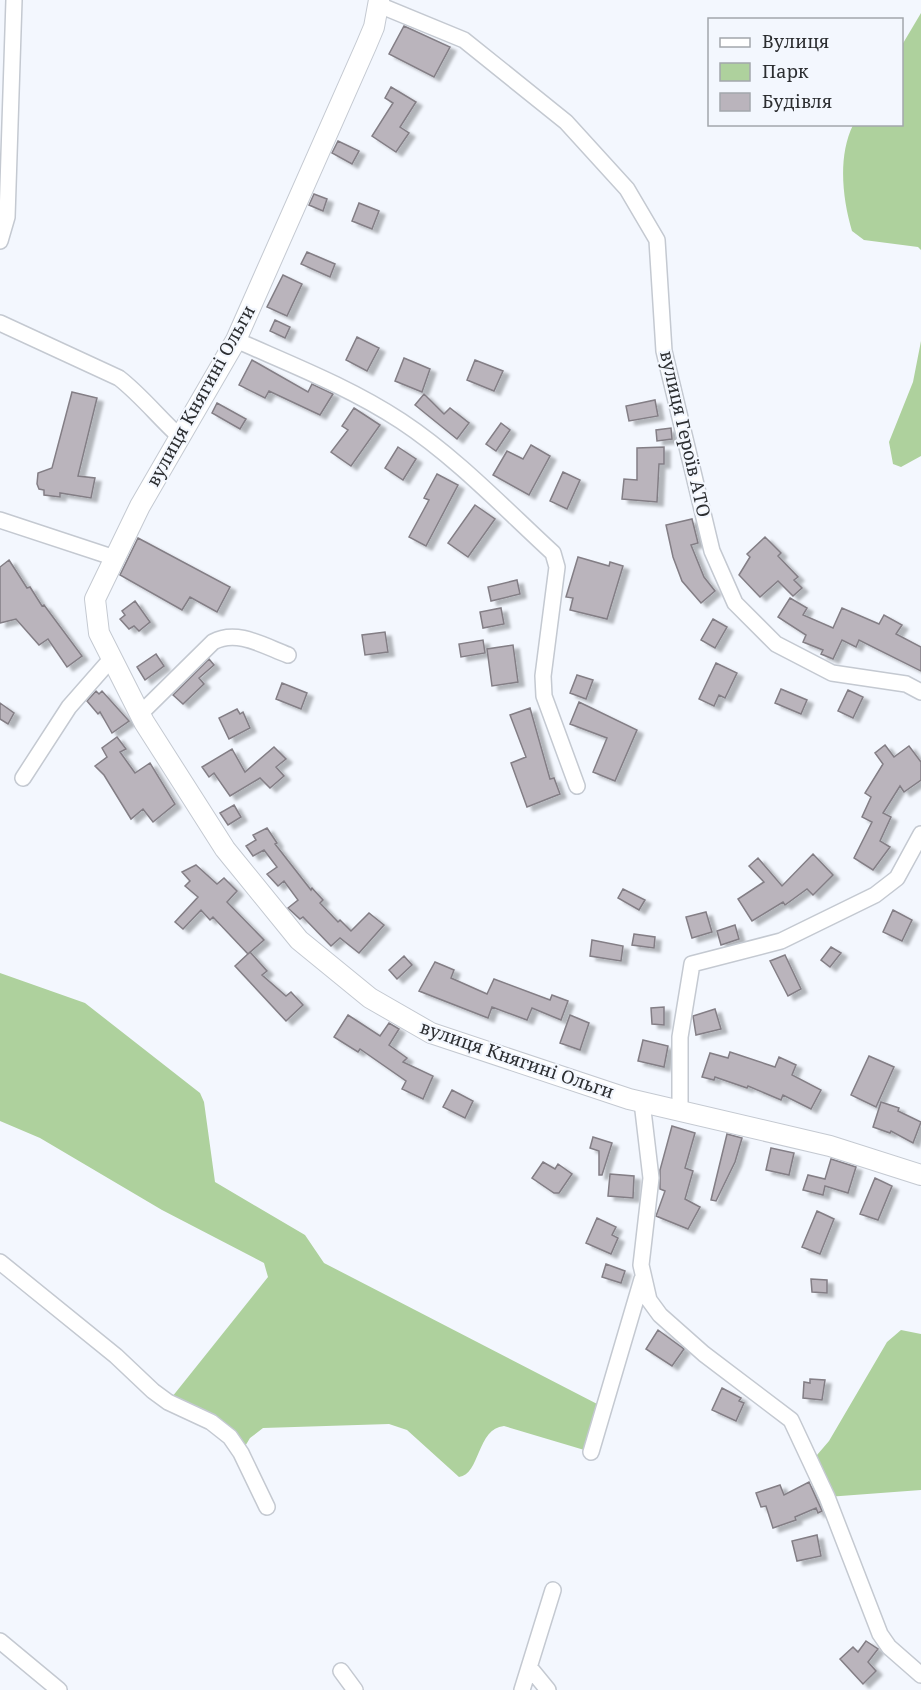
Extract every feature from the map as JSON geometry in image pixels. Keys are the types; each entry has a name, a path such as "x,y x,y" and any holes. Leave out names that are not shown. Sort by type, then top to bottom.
{"street":[{"path":"0,241 7,217 14,0"},
{"name":"вулиця Княгині Ольги","path":"379,2 366,46 236,340 140,506 95,599 99,633 140,714 225,849 299,940 345,980 394,1013 431,1033 642,1102 830,1146 921,1174"},
{"name":"вулиця Героїв АТО","path":"379,2 464,40 566,122 627,189 657,240 664,351 712,551 735,603 776,644 832,673 906,684 921,692"},
{"path":"0,323 6,328 119,378 135,390 155,414 180,437"},
{"path":"236,340 346,388 401,421 439,449 553,553 557,567 543,676 544,696 577,786"},
{"path":"0,520 115,558"},
{"path":"140,714 213,642 223,637 231,635 242,638 288,655"},
{"path":"22,778 69,707 112,658"},
{"path":"680,1111 680,1037 692,964 781,941 875,896 897,878 921,834"},
{"path":"642,1102 651,1178 641,1258 642,1279 650,1300 669,1323 704,1354 790,1420 827,1497 876,1627 889,1647 921,1675"},
{"path":"0,1262 116,1356 168,1402 211,1422 230,1437 241,1453 267,1507"},
{"path":"591,1452 642,1279"},
{"path":"522,1690 531,1668 553,1590"},
{"path":"0,1641 59,1690"},
{"path":"531,1668 548,1690"},
{"path":"341,1671 355,1690"}],"green space":[{"path":"921,13 921,250 918,247 864,240 852,231 844,191 843,163 853,126 903,126 903,43"},
{"path":"921,341 921,456 901,467 893,464 889,442 913,382"},
{"path":"0,973 85,1003 200,1093 204,1102 215,1182 305,1235 324,1263 603,1407 591,1452 504,1426 495,1429 489,1435 483,1442 471,1468 459,1477 407,1430 389,1424 263,1428 250,1438 241,1453 230,1437 168,1402 268,1277 264,1263 162,1210 40,1138 0,1121"},
{"path":"901,1330 921,1334 921,1490 827,1497 811,1462 829,1441 887,1342"}],"building":[{"path":"404,26 450,47 434,77 389,54"},
{"path":"391,87 416,102 400,127 409,133 396,152 372,136 393,103 385,98"},
{"path":"338,141 359,151 352,164 332,153"},
{"path":"314,194 327,199 323,211 309,205"},
{"path":"359,203 379,211 372,229 352,221"},
{"path":"307,252 335,264 330,277 301,264"},
{"path":"283,275 302,284 287,316 267,307"},
{"path":"275,320 290,327 285,338 270,331"},
{"path":"357,337 379,348 367,371 346,360"},
{"path":"404,358 430,369 422,392 395,381"},
{"path":"252,360 308,392 312,384 333,394 320,415 269,391 265,398 239,385"},
{"path":"475,360 503,371 494,391 467,380"},
{"path":"72,392 97,398 78,476 95,478 91,498 60,493 60,497 44,495 44,490 39,489 37,484 38,473 52,468"},
{"path":"424,394 444,414 450,408 469,423 457,439 415,405"},
{"path":"655,400 658,416 629,421 626,406"},
{"path":"217,403 246,419 240,429 212,413"},
{"path":"354,408 380,425 351,466 331,452 348,430 342,426"},
{"path":"501,423 510,430 496,451 486,444"},
{"path":"671,428 672,439 657,441 656,430"},
{"path":"531,445 550,456 529,495 493,475 507,451 523,459"},
{"path":"398,447 416,459 403,480 385,468"},
{"path":"664,447 664,464 659,464 657,502 622,499 624,479 637,480 637,448"},
{"path":"563,472 580,480 567,509 550,501"},
{"path":"437,474 458,485 426,546 409,537 429,500 424,498"},
{"path":"475,505 495,519 468,557 448,543"},
{"path":"692,519 698,543 691,545 704,577 715,591 701,603 682,581 673,557 666,525"},
{"path":"765,537 781,553 778,556 798,577 794,580 802,588 793,596 778,581 760,597 739,575 750,557 747,554"},
{"path":"138,538 230,587 217,612 190,597 182,610 120,575"},
{"path":"578,557 609,566 610,562 623,566 607,619 570,610 573,598 566,597"},
{"path":"9,560 27,588 30,587 42,606 44,605 82,656 67,667 48,639 39,645 16,619 0,623 0,567"},
{"path":"517,580 520,594 491,601 488,587"},
{"path":"790,598 807,608 803,615 833,628 842,608 879,624 884,615 902,625 896,634 921,647 921,671 859,640 856,647 842,640 833,659 821,654 823,650 803,642 806,635 778,617"},
{"path":"135,601 150,622 139,631 134,626 129,629 120,619 125,615 122,611"},
{"path":"501,608 504,624 483,628 480,612"},
{"path":"713,619 727,627 715,648 701,640"},
{"path":"385,632 388,652 365,655 362,635"},
{"path":"483,640 485,653 461,657 459,644"},
{"path":"513,645 518,682 492,686 487,649"},
{"path":"156,654 164,666 145,680 137,667"},
{"path":"209,659 214,665 199,678 204,684 183,704 173,695"},
{"path":"716,663 737,673 725,698 719,695 714,706 699,699"},
{"path":"577,675 593,680 586,699 570,693"},
{"path":"282,683 307,693 301,709 276,699"},
{"path":"781,689 807,700 801,714 775,703"},
{"path":"848,690 863,697 853,718 838,711"},
{"path":"96,691 99,694 102,691 129,721 112,733 100,712 98,714 87,701"},
{"path":"579,702 637,730 615,781 593,772 607,738 570,724"},
{"path":"0,703 14,713 8,724 0,719"},
{"path":"530,708 550,779 554,778 560,794 527,807 511,763 526,757 510,715"},
{"path":"237,709 240,714 243,712 250,728 229,739 219,718"},
{"path":"117,737 126,749 120,752 135,773 150,763 175,804 153,822 143,809 131,819 104,775 95,766 107,757 102,748"},
{"path":"885,745 894,757 909,746 921,762 921,780 904,792 900,786 883,813 891,817 880,841 890,847 873,870 854,858 872,822 862,817 871,797 865,793 883,764 875,753"},
{"path":"274,747 286,759 276,767 284,776 270,788 260,778 230,796 214,773 209,777 202,767 232,749 245,772"},
{"path":"234,805 241,817 228,825 220,813"},
{"path":"267,828 277,843 275,844 311,890 312,888 323,900 320,903 338,922 340,920 351,931 369,913 384,925 359,953 340,938 331,946 303,917 300,919 288,908 298,900 284,881 278,886 267,874 277,867 264,850 253,856 246,846 256,840 253,835"},
{"path":"813,854 833,875 813,895 807,889 785,905 783,902 752,921 738,899 764,882 749,866 758,858 782,886"},
{"path":"196,865 217,884 224,878 237,891 227,902 264,940 248,954 213,917 210,920 201,910 183,929 175,922 198,897 185,886 190,881 182,872"},
{"path":"623,889 645,900 639,910 618,898"},
{"path":"893,910 912,920 902,941 883,932"},
{"path":"706,912 712,932 692,938 686,917"},
{"path":"735,925 739,939 721,945 717,931"},
{"path":"634,934 655,937 654,948 632,945"},
{"path":"592,940 623,946 621,961 590,956"},
{"path":"831,947 841,953 830,967 821,960"},
{"path":"250,952 267,971 262,975 286,996 291,992 303,1005 286,1021 235,966"},
{"path":"785,955 801,989 788,996 770,961"},
{"path":"404,956 412,965 397,979 389,970"},
{"path":"435,962 454,970 451,978 487,994 494,979 550,1000 552,995 568,1001 561,1020 532,1008 527,1020 492,1007 488,1018 419,991"},
{"path":"664,1007 664,1025 652,1024 651,1008"},
{"path":"715,1009 721,1029 696,1035 693,1016"},
{"path":"348,1015 380,1036 389,1023 399,1029 389,1045 407,1058 403,1062 433,1076 423,1099 402,1089 406,1081 360,1049 358,1052 334,1037"},
{"path":"570,1015 589,1023 580,1050 560,1043"},
{"path":"643,1040 668,1046 664,1067 638,1061"},
{"path":"730,1052 775,1067 779,1057 796,1065 792,1075 821,1090 811,1109 783,1095 781,1100 748,1086 747,1088 715,1077 714,1080 702,1077 710,1053 728,1058"},
{"path":"869,1056 894,1067 876,1107 851,1095"},
{"path":"452,1090 473,1101 465,1118 443,1107"},
{"path":"881,1102 899,1108 898,1111 921,1122 913,1143 891,1131 890,1133 873,1127"},
{"path":"672,1126 695,1133 685,1168 693,1171 685,1199 700,1207 688,1229 656,1216 665,1191 660,1189 660,1170"},
{"path":"727,1134 742,1138 735,1162 716,1201 711,1200"},
{"path":"593,1137 612,1143 602,1175 599,1175 599,1151 590,1148"},
{"path":"771,1148 794,1153 789,1175 766,1170"},
{"path":"831,1159 856,1167 848,1193 825,1186 823,1195 803,1190 808,1175 825,1179"},
{"path":"543,1162 555,1169 558,1164 572,1174 559,1193 554,1193 532,1178"},
{"path":"610,1174 634,1176 633,1198 608,1196"},
{"path":"875,1178 892,1186 878,1220 860,1214"},
{"path":"817,1211 834,1219 820,1254 802,1247"},
{"path":"597,1218 616,1227 612,1235 618,1238 611,1254 586,1243"},
{"path":"606,1264 625,1271 621,1283 602,1277"},
{"path":"811,1279 827,1280 827,1293 812,1292"},
{"path":"658,1330 684,1349 672,1366 646,1349"},
{"path":"810,1379 825,1380 822,1400 803,1398 804,1382 810,1383"},
{"path":"722,1388 741,1398 739,1401 744,1403 736,1421 712,1410"},
{"path":"809,1482 822,1511 818,1513 816,1508 795,1517 796,1520 773,1528 766,1506 761,1507 756,1493 780,1485 784,1495"},
{"path":"817,1535 821,1556 797,1561 792,1541"},
{"path":"866,1641 878,1649 868,1662 876,1671 863,1684 840,1659 853,1647 858,1652"}]}
